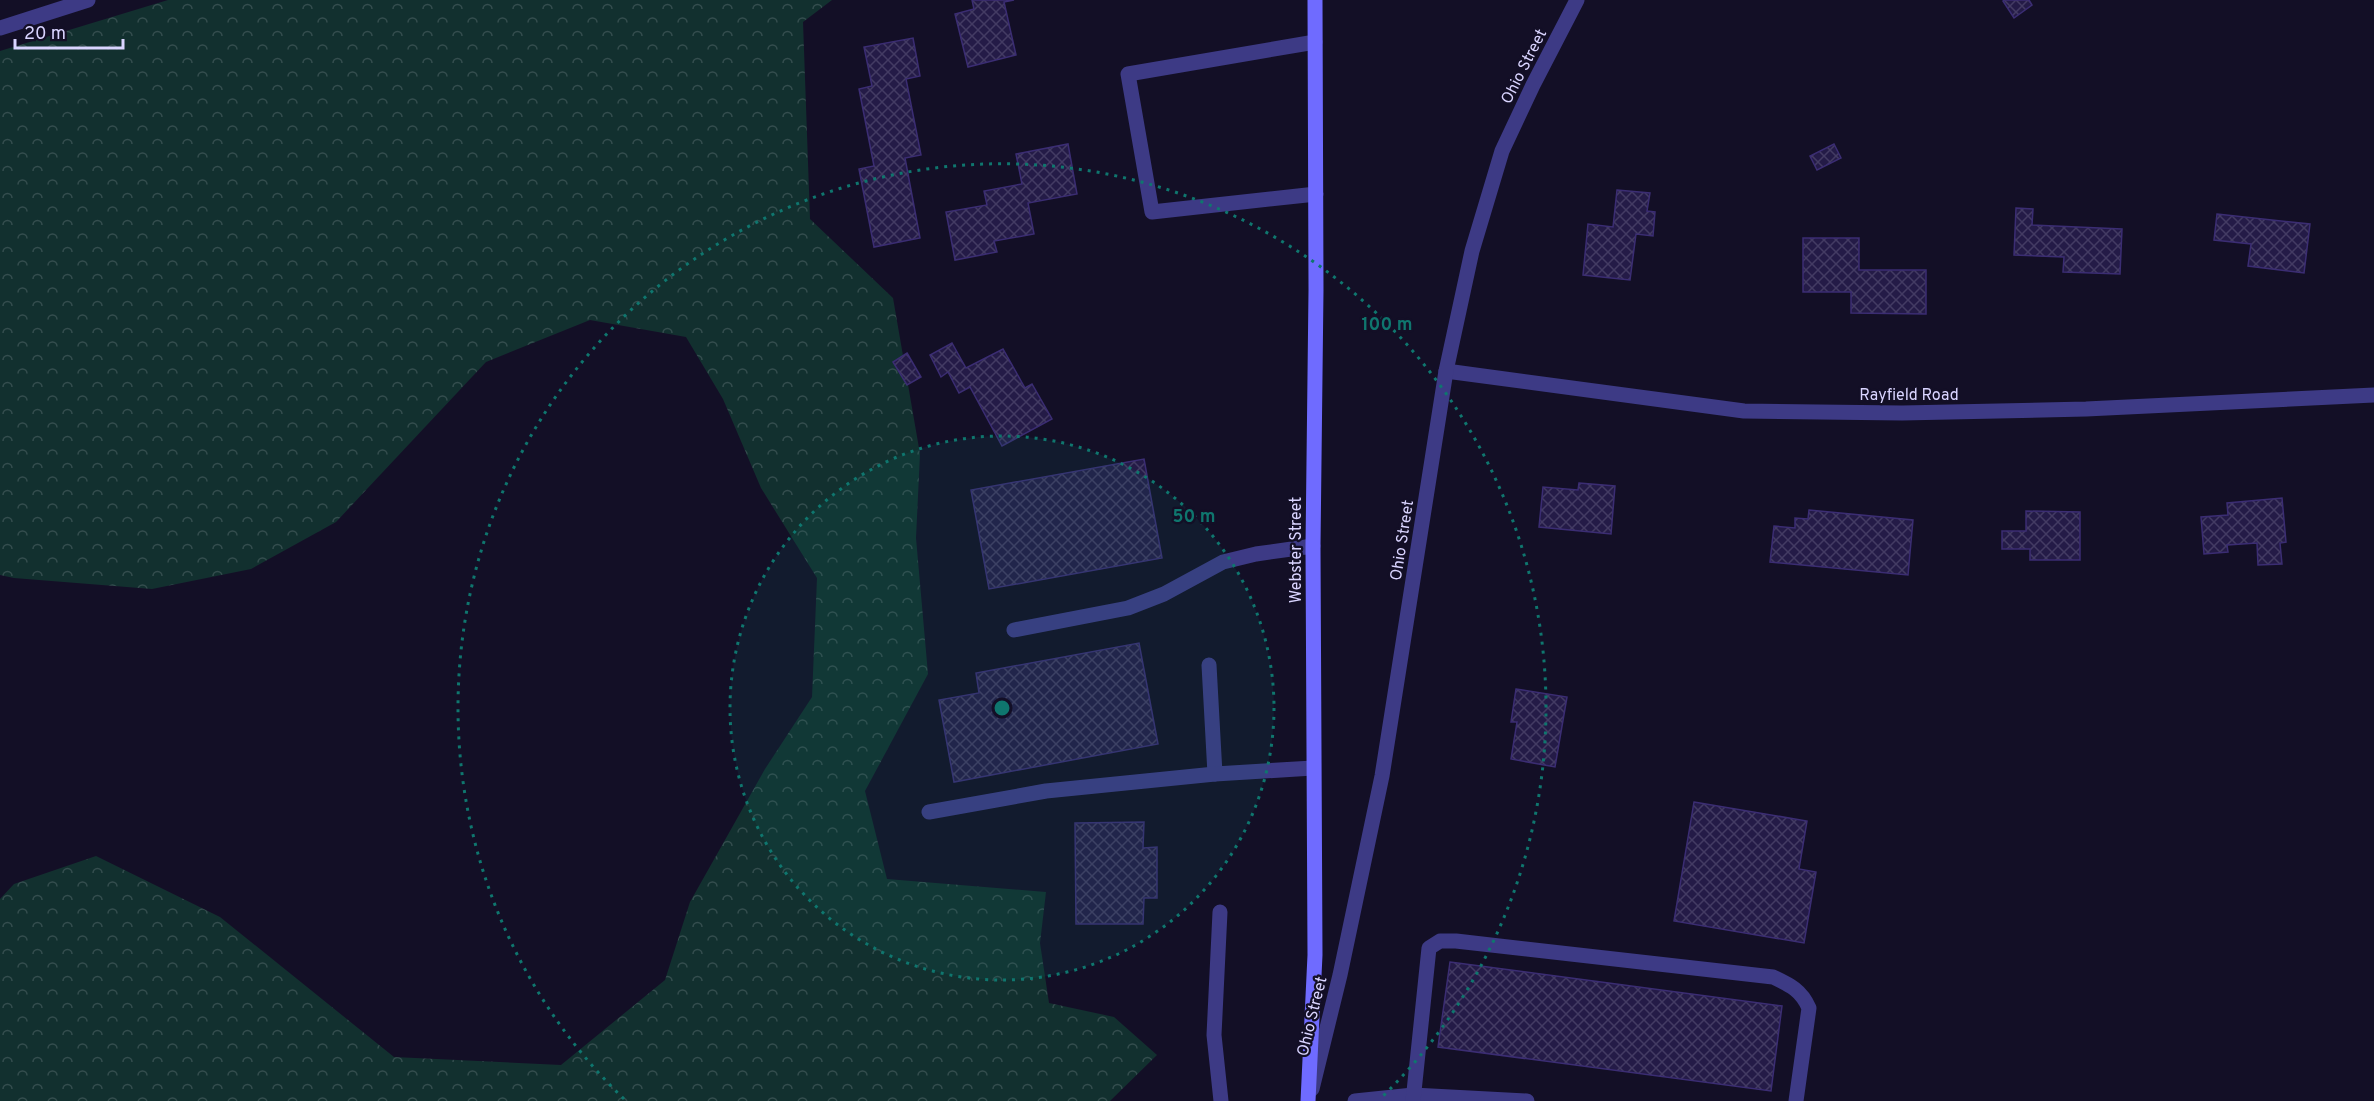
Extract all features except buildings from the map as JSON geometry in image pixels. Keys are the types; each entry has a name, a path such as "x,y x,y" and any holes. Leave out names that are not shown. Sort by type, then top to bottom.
{"street":[{"path":"0,28 88,0"},
{"name":"Webster Street","path":"1309,1101 1315,955 1313,546 1315,0"},
{"name":"Ohio Street","path":"1309,1101 1340,975 1382,776 1446,371 1472,251 1503,151 1533,85 1578,0"},
{"path":"1315,42 1128,74 1152,212 1316,194"},
{"name":"Rayfield Road","path":"1446,371 1744,411 1902,413 2063,410 2374,395"},
{"path":"1014,630 1128,608 1164,594 1223,562 1256,554 1313,546"},
{"path":"1209,664 1215,774"},
{"path":"929,812 1046,791 1215,774 1313,768"},
{"path":"1220,912 1214,1035 1221,1101"},
{"path":"1413,1098 1429,948 1440,941 1456,941 1773,977 1793,986 1803,996 1809,1008 1796,1101"},
{"path":"1355,1101 1413,1098 1527,1101"}],"green space":[{"path":"168,0 832,0 803,22 810,219 893,298 920,454 916,538 928,674 865,791 887,879 1046,892 1040,943 1049,1003 1114,1017 1157,1055 1110,1101 0,1101 0,899 14,884 96,856 220,917 394,1057 561,1065 665,980 690,902 765,769 812,697 817,578 761,488 723,399 686,337 590,320 486,362 336,522 251,569 152,589 0,575 0,51"}]}
